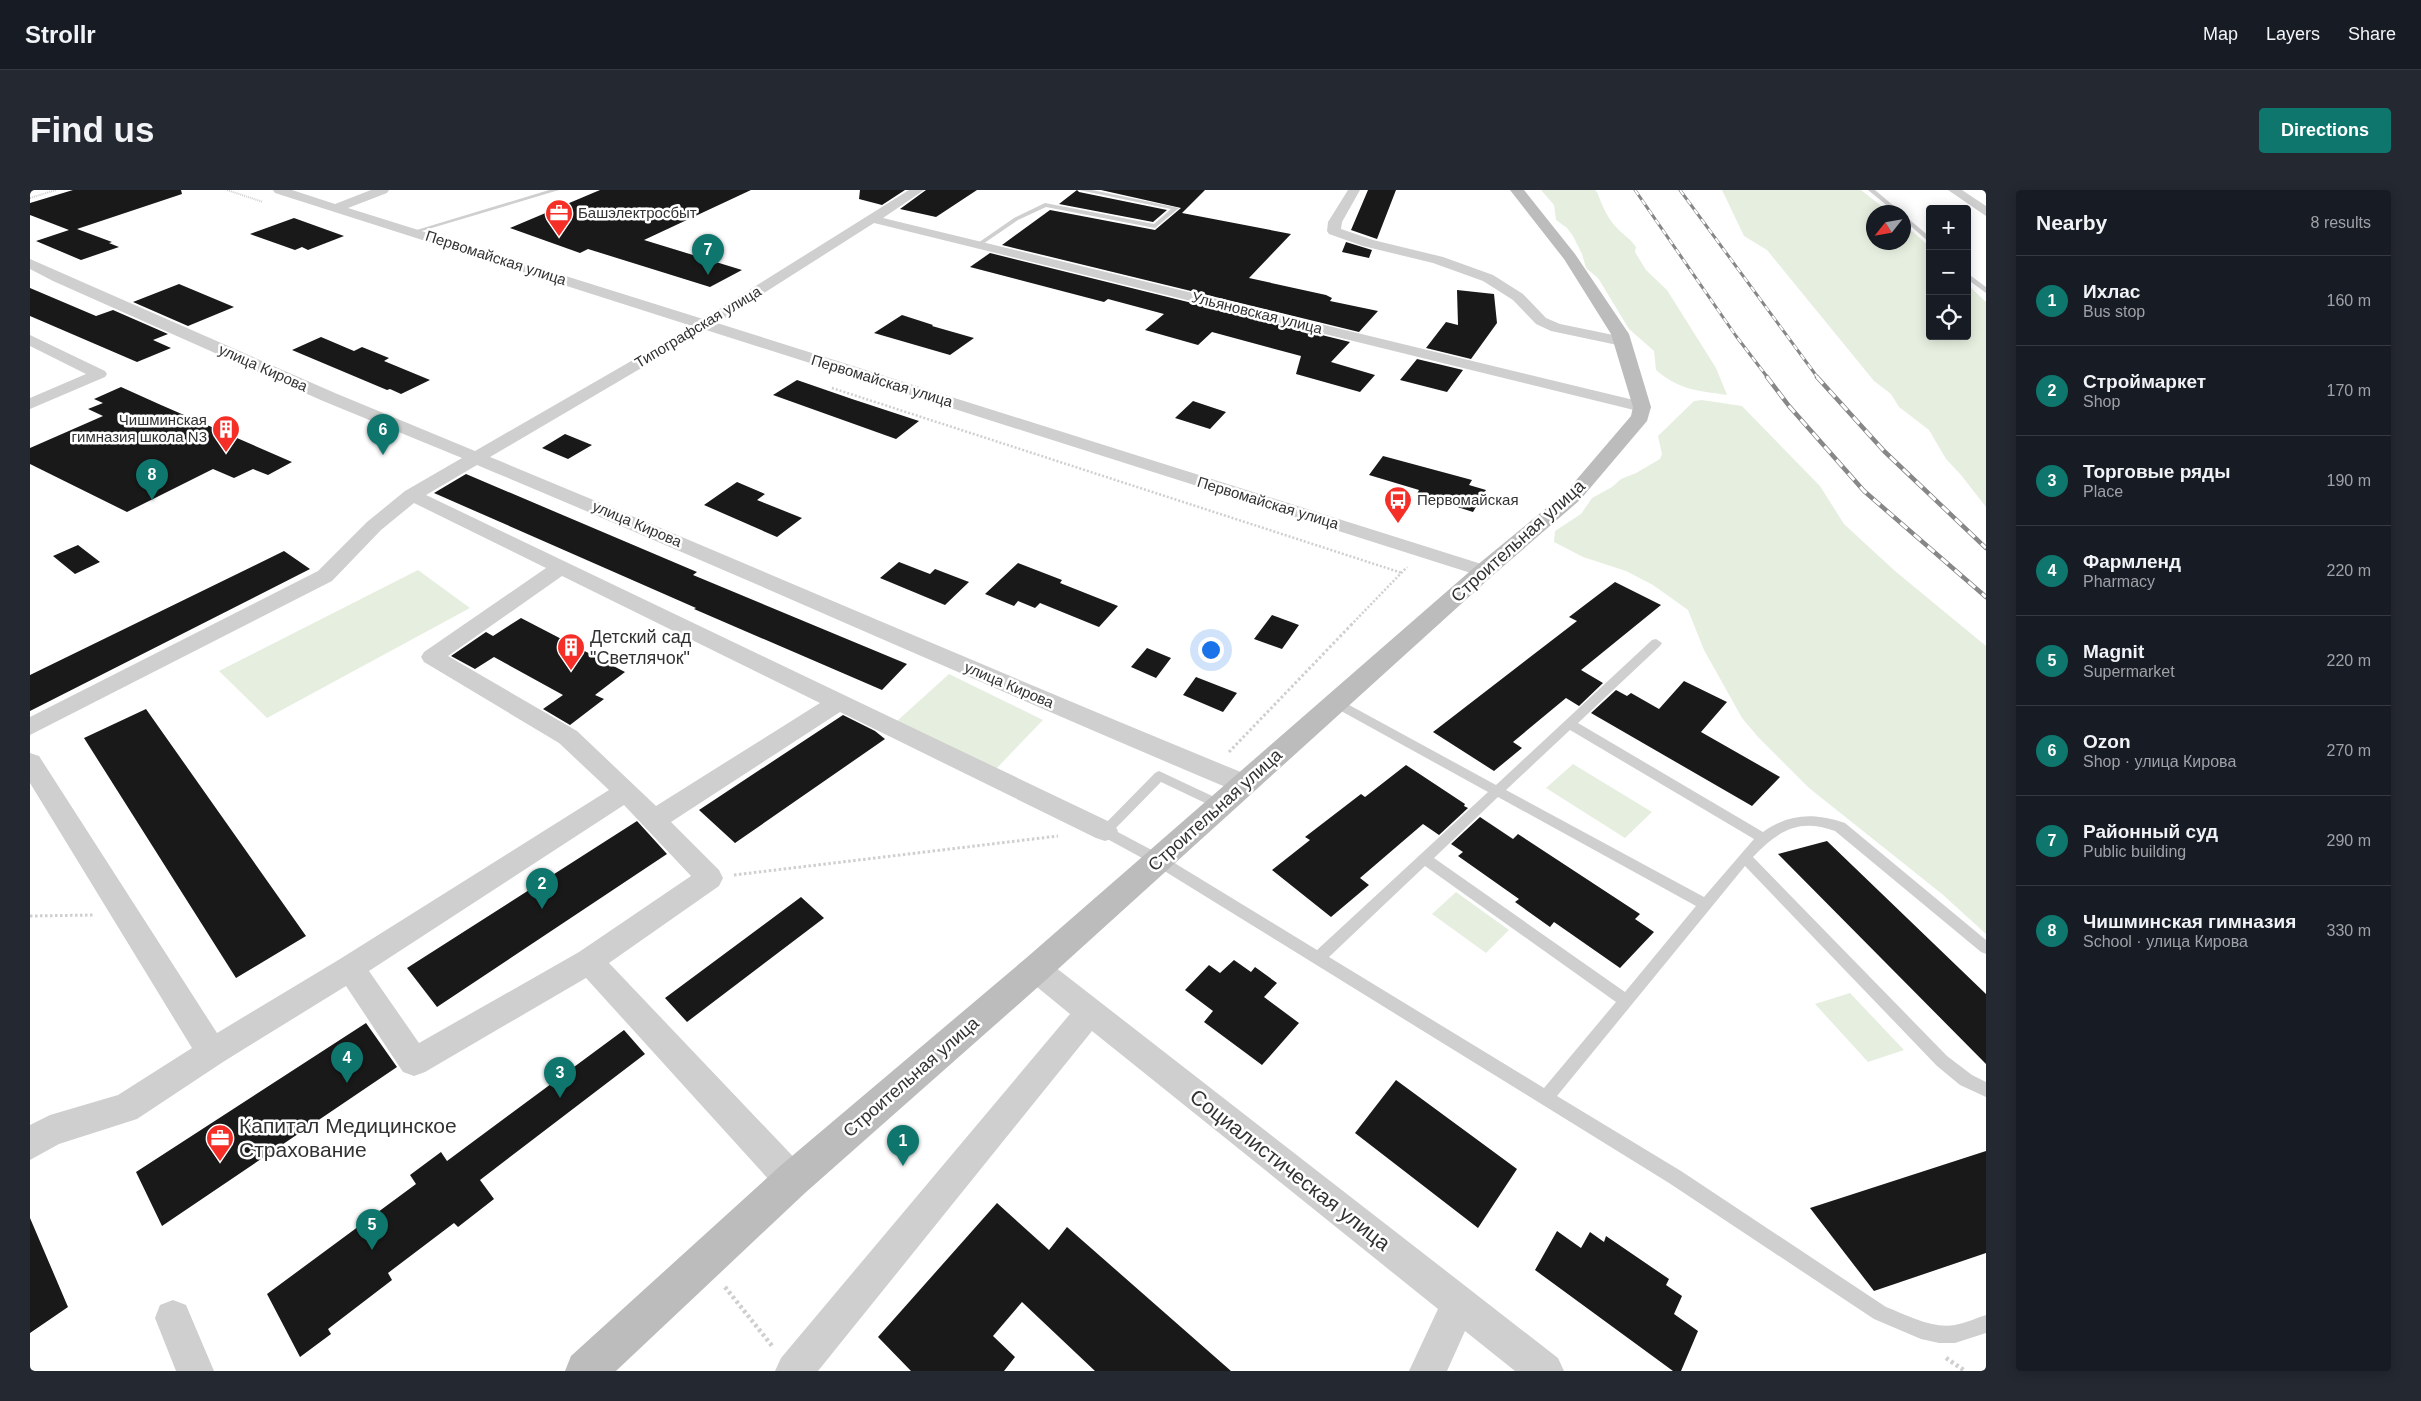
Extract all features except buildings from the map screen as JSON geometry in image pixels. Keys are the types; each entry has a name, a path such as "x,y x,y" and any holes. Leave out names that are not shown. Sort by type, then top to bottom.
{"street":[{"name":"Первомайская улица","path":"280,190 1484,571"},
{"path":"338,207 383,190"},
{"name":"Типографская улица","path":"30,727 325,576 374,526 412,495 474,457 704,325 918,190"},
{"path":"1354,190 1335,222 1334,231 1368,243 1438,260 1488,278 1518,297 1541,321 1556,328 1622,341"},
{"path":"1517,190 1570,257 1620,334 1642,407"},
{"path":"1954,190 1986,212"},
{"name":"Ульяновская улица","path":"872,219 1642,407"},
{"name":"улица Кирова","path":"30,263 58,278 329,397 705,553 1244,784"},
{"path":"30,340 99,374 30,404"},
{"name":"Строительная улица","path":"586,1371 792,1180 1036,969 1484,571 1573,496 1640,417 1642,407"},
{"path":"412,495 1105,830"},
{"path":"350,968 414,1062 589,962 709,878 626,791 568,737 432,657 562,566"},
{"path":"654,820 839,702"},
{"path":"30,762 212,1052"},
{"path":"30,1144 50,1131 126,1108 212,1052 350,968 626,791"},
{"path":"589,962 792,1180"},
{"name":"Социалистическая улица","path":"1036,969 1545,1371"},
{"path":"784,1360 1090,1012"},
{"path":"1428,1371 1459,1304"},
{"path":"173,1318 195,1371"}],"lane":[{"path":"414,232 556,190"},
{"path":"978,245 1016,219 1045,205 1155,226 1176,208 1082,190"},
{"path":"1871,190 1889,205"},
{"path":"1911,223 1926,237"},
{"path":"1971,279 1986,292"},
{"path":"1318,958 1656,643"},
{"path":"1336,703 1706,904"},
{"path":"1570,724 1764,839"},
{"path":"1220,805 1159,776 1105,830 1158,860 1729,1210 1888,1317 1921,1330 1939,1334 1955,1334 1986,1324"},
{"path":"1546,1098 1745,857 1764,839 1782,827 1803,818 1826,821 1840,827 1986,948"},
{"path":"1745,857 1942,1061 1966,1080 1986,1090"},
{"path":"1425,859 1626,1001"}],"path":[{"path":"30,198 56,190"},
{"path":"1212,771 1422,551"},
{"path":"709,878 1105,830"},
{"path":"30,916 126,915"},
{"path":"704,1262 784,1360"}],"green space":[{"path":"1541,190 1595,190 1597,192 1610,219 1618,230 1632,241 1636,247 1635,252 1646,270 1667,290 1716,368 1727,395 1681,386 1656,370 1654,351 1629,329 1598,278 1586,268 1582,254 1573,236 1567,228 1556,220 1554,205"},
{"path":"1722,190 1861,190 1880,205 1866,205 1866,250 1911,250 1911,230 1926,243 1926,340 1971,340 1971,288 1986,302 1986,507 1946,459 1929,430 1899,407 1891,394 1874,381 1767,250 1744,236"},
{"path":"1702,400 1742,406 1820,486 1844,524 1895,571 1986,646 1986,934 1942,894 1809,788 1758,737 1742,718 1704,650 1688,610 1653,585 1626,571 1583,557 1554,542 1555,531 1581,514 1592,498 1612,487 1621,479 1636,473 1660,459 1662,454 1658,436 1694,401"},
{"path":"418,570 470,608 267,718 219,671"},
{"path":"949,674 1043,720 994,771 897,721"},
{"path":"1573,764 1652,812 1625,838 1546,788"},
{"path":"1456,892 1509,930 1486,953 1432,914"},
{"path":"1850,993 1904,1050 1868,1062 1815,1004"}],"railway":[{"path":"1635,190 1736,336 1768,378"},
{"path":"1680,190 1818,378"},
{"path":"1767,377 1789,406 1864,491 1986,597"},
{"path":"1817,377 1884,451 1986,548"}],"place":[{"name":"Башэлектросбыт","path":"559,237"},
{"name":"Районный суд","path":"708,275"},
{"name":"Чишминская гимназия школа N3","path":"226,453"},
{"name":"Ozon","path":"383,455"},
{"name":"Чишминская гимназия","path":"152,500"},
{"name":"Первомайская","path":"1398,524"},
{"name":"Детский сад \"Светлячок\"","path":"571,671"},
{"name":"Строймаркет","path":"542,909"},
{"name":"Фармленд","path":"347,1083"},
{"name":"Торговые ряды","path":"560,1098"},
{"name":"Капитал Медицинское Страхование","path":"220,1162"},
{"name":"Ихлас","path":"903,1166"},
{"name":"Magnit","path":"372,1250"}]}
